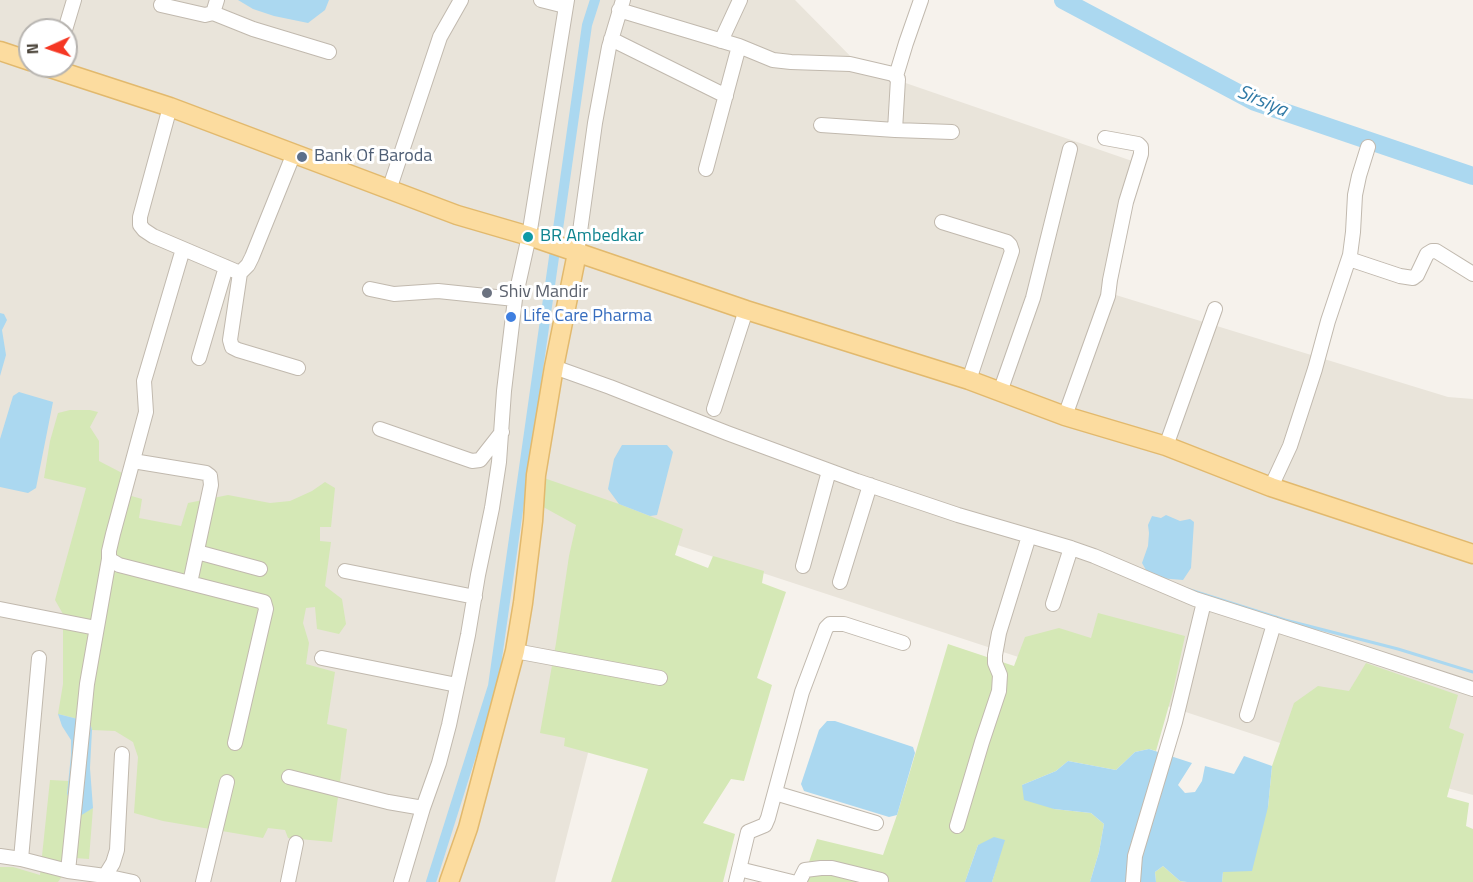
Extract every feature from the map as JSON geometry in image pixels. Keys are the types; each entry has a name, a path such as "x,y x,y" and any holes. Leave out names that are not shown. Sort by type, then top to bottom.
{"main road":[{"path":"0,51 18,57"},
{"path":"78,76 170,107 457,215 536,238 746,310 969,380 1065,416 1166,446 1271,487 1473,555"},
{"path":"449,882 468,828 515,651 533,521 536,475 572,251"}],"street":[{"path":"69,18 74,0"},
{"path":"400,882 439,764 449,725 492,508 499,462 504,391 515,299 536,238 566,3 542,0"},
{"path":"721,41 740,0"},
{"path":"895,130 898,79 896,76 921,0"},
{"path":"389,190 454,2"},
{"path":"161,5 205,15 215,7 253,29 329,52"},
{"path":"572,251 611,39 621,5 773,60 850,64 896,76"},
{"path":"611,39 726,96"},
{"path":"706,169 739,46"},
{"path":"170,107 140,217 140,225 153,236 240,273"},
{"path":"821,125 952,132"},
{"path":"1065,416 1108,297 1126,202 1142,154 1138,144 1105,138"},
{"path":"1271,487 1290,446 1349,259 1355,195 1368,147"},
{"path":"1000,392 1034,298 1070,149"},
{"path":"294,153 252,257 240,273 230,340 232,347 238,350 298,368"},
{"path":"942,222 1007,242 1012,250 969,380"},
{"path":"68,872 87,684 109,551 146,412 144,381 183,249"},
{"path":"1349,259 1413,278 1417,275 1427,254 1436,251 1473,274"},
{"path":"199,358 226,267"},
{"path":"370,289 394,294 438,291 515,299"},
{"path":"1166,446 1215,309"},
{"path":"714,409 746,310"},
{"path":"554,367 830,471 958,515 1071,548 1204,602 1473,689"},
{"path":"380,429 472,461 480,460 502,432"},
{"path":"133,461 206,473 210,476 211,485 190,583"},
{"path":"803,566 830,471"},
{"path":"840,582 870,485"},
{"path":"957,826 999,691 1000,675 995,656 999,633 1029,536"},
{"path":"1053,604 1071,548"},
{"path":"197,552 260,569"},
{"path":"109,559 119,565 264,602 266,606 235,743"},
{"path":"345,571 475,597"},
{"path":"1133,882 1135,856 1175,722 1204,602"},
{"path":"0,609 96,628"},
{"path":"792,882 738,876 748,832 765,825 802,692 825,628 830,624 844,624 903,643"},
{"path":"1248,715 1275,624"},
{"path":"515,651 660,678"},
{"path":"21,859 39,658"},
{"path":"322,658 457,685"},
{"path":"104,879 117,850 122,754"},
{"path":"289,777 388,802 423,808"},
{"path":"203,882 227,783"},
{"path":"775,793 876,823"},
{"path":"288,882 296,843"},
{"path":"0,856 21,859 68,872 133,882"},
{"path":"797,882 804,870 821,867 881,880"}],"shaded area":[{"path":"0,0 795,0 862,68 1138,163 1106,292 1448,397 1473,399 1473,795 1280,743 644,534 555,882 0,882"}],"green space":[{"path":"70,410 98,412 90,427 99,441 99,461 124,474 121,493 142,499 139,518 181,526 188,503 228,495 270,503 290,501 325,482 335,488 331,527 320,527 320,541 331,542 325,586 342,599 346,624 339,634 317,629 315,607 306,608 303,623 309,643 306,664 335,672 327,724 347,729 332,842 288,838 285,830 268,828 263,838 163,821 134,813 138,757 133,742 115,731 92,730 90,722 58,714 63,684 63,614 55,600 86,488 44,478 50,441 58,413"},
{"path":"541,477 683,529 675,555 708,568 713,556 764,571 762,583 786,592 757,678 772,685 744,781 731,779 703,823 735,834 723,882 611,882 648,769 564,746 565,738 540,733 576,525 536,503"},
{"path":"1098,613 1185,636 1173,691 1156,751 1149,749 1135,752 1116,770 1068,761 1056,771 1022,785 1054,809 1091,813 1104,824 1090,882 992,882 1004,840 978,845 965,882 802,882 817,839 883,855 948,644 1014,666 1025,637 1059,628 1091,638"},
{"path":"1366,663 1458,695 1449,728 1464,734 1447,797 1469,803 1466,826 1473,829 1473,882 1222,882 1223,872 1268,807 1272,766 1294,703 1318,686 1349,691"},
{"path":"50,780 69,781 67,794 80,815 93,808 89,859 75,858 58,882 0,882 0,867 13,867 40,875"},
{"path":"1163,866 1180,881 1187,882 1156,882 1155,872"}],"water":[{"path":"238,0 329,0 325,10 308,23 274,16 253,9"},
{"path":"0,313 4,314 7,320 2,330 6,355 0,376"},
{"path":"19,392 53,402 36,488 28,493 0,487 0,439 13,396"},
{"path":"622,445 667,445 673,452 657,515 650,516 619,504 608,489 614,459"},
{"path":"1166,515 1180,521 1190,519 1194,522 1191,568 1183,580 1159,578 1146,570 1142,563 1148,546 1148,525 1152,516 1161,518"},
{"path":"58,714 90,722 92,730 90,768 93,808 80,816 67,794 71,740"},
{"path":"827,721 835,721 913,747 915,753 897,815 889,817 804,791 801,784 819,730"},
{"path":"1149,749 1192,763 1178,785 1185,793 1195,792 1202,781 1205,766 1234,774 1244,756 1272,766 1268,807 1252,871 1223,872 1222,882 1187,882 1180,881 1163,866 1155,872 1156,882 1090,882 1104,824 1091,813 1054,809 1024,800 1022,785 1056,771 1068,761 1116,770 1135,752"},
{"path":"994,837 1005,840 992,882 965,882 978,845"}],"waterway":[{"path":"431,882 493,686 587,25 595,0"},
{"name":"Sirsiya","path":"1063,0 1255,102 1473,176"},
{"path":"1187,589 1285,620 1398,649 1473,672"}],"place":[{"name":"Bank Of Baroda","path":"302,157"},
{"name":"BR Ambedkar","path":"528,237"},
{"name":"Shiv Mandir","path":"487,293"},
{"name":"Life Care Pharma","path":"511,317"}]}
